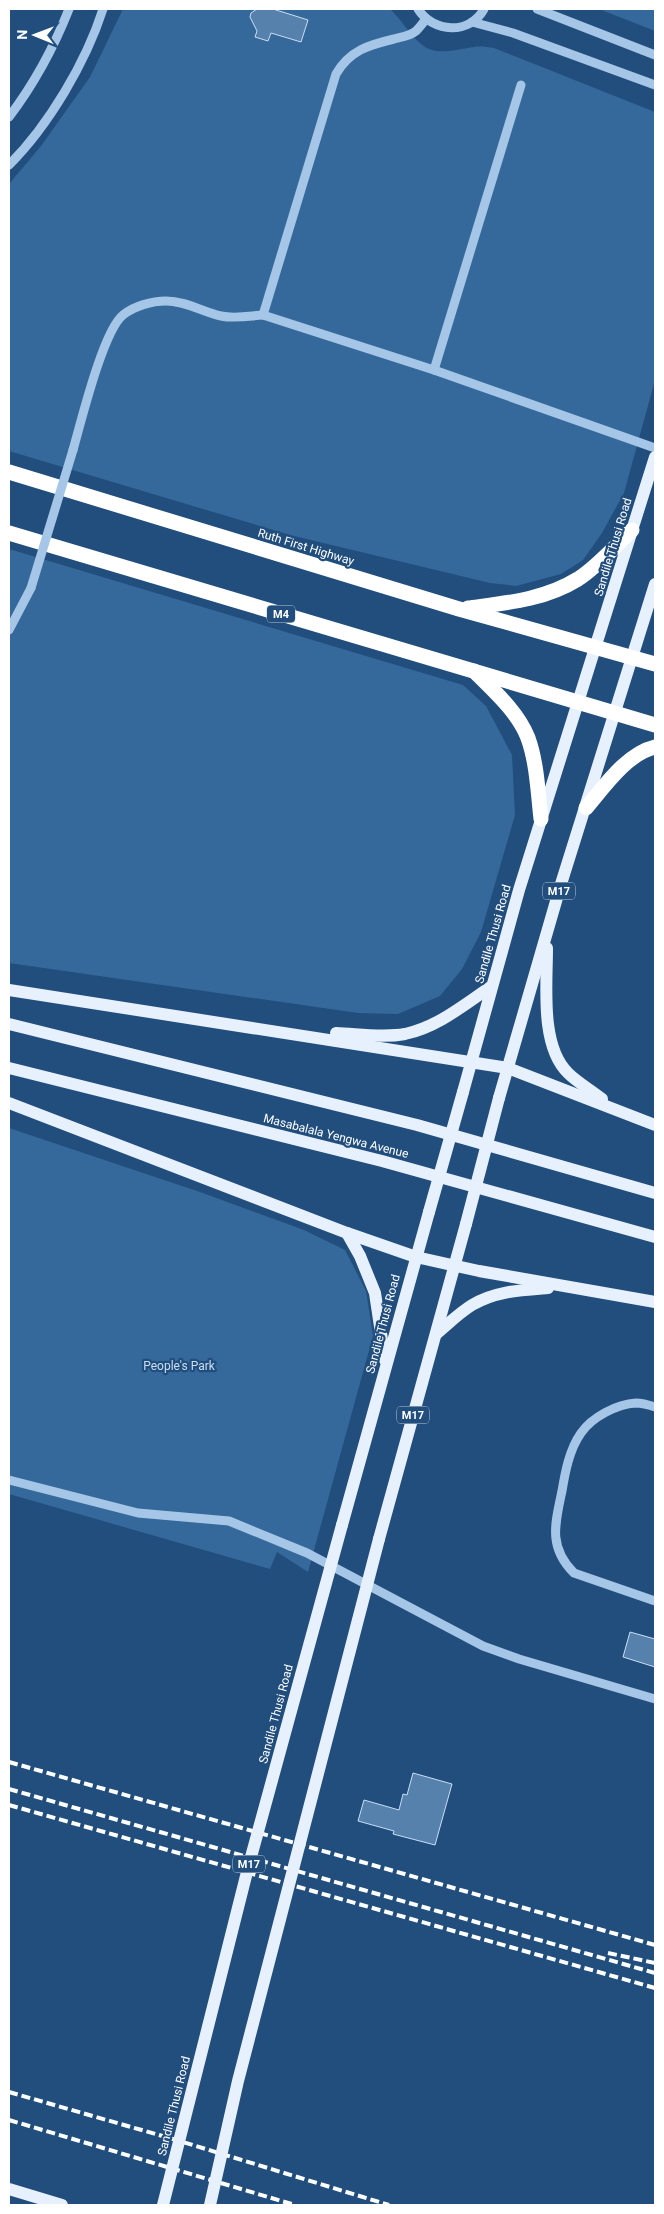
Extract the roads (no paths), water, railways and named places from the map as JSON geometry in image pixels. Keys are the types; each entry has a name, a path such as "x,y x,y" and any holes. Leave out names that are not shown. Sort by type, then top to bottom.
{"highway":[{"name":"Ruth First Highway","path":"9,472 459,609 655,664"},
{"path":"459,609 521,601 556,590 579,578 632,530"},
{"name":"M4","path":"9,533 655,725"},
{"path":"473,670 518,719 527,738 533,758 541,819"},
{"path":"586,808 609,781 635,756 655,747"}],"main road":[{"name":"Sandile Thusi Road","path":"163,2205 248,1868 492,986 541,819 655,457"},
{"name":"M17","path":"210,2205 238,2082 378,1539 436,1334 499,1098 546,936 634,657 655,584"},
{"path":"546,936 548,1016 553,1048 568,1073 614,1108"},
{"path":"266,1029 387,1036 406,1034 428,1027 492,986"},
{"path":"9,990 508,1068 614,1108 655,1126"},
{"path":"9,1024 416,1125 655,1193"},
{"name":"Masabalala Yengwa Avenue","path":"9,1068 382,1161 655,1238"},
{"path":"9,1103 416,1257 454,1266 655,1302"},
{"path":"347,1232 360,1256 375,1293 386,1368"},
{"path":"436,1334 470,1306 495,1295 568,1287"},
{"path":"9,2189 62,2205"}],"street":[{"path":"9,117 51,50 69,9"},
{"path":"9,165 23,151 62,95 95,33 102,9"},
{"path":"418,9 426,19 436,25 448,28 461,27 472,22 484,9"},
{"path":"537,9 655,55"},
{"path":"263,315 336,74 343,62 350,56 376,44 408,36 415,32 426,19"},
{"path":"472,22 514,33 655,85"},
{"path":"434,370 522,85"},
{"path":"9,630 30,588 106,339 122,315 144,304 166,301 190,305 221,316 233,318 263,315 434,370 655,448"},
{"path":"655,1407 637,1403 616,1408 596,1418 580,1434 567,1464 554,1527 556,1545 565,1564 574,1573 655,1601"},
{"path":"9,1480 138,1513 229,1521 307,1553 483,1646 519,1659 655,1699"}],"railway":[{"path":"9,1762 655,1945"},
{"path":"9,1789 655,1973"},
{"path":"9,1805 655,1988"},
{"path":"608,1953 655,1963"},
{"path":"9,2092 173,2139 389,2205"},
{"path":"9,2120 295,2205"}],"park label":[{"name":"People's Park","path":"179,1366"}]}
